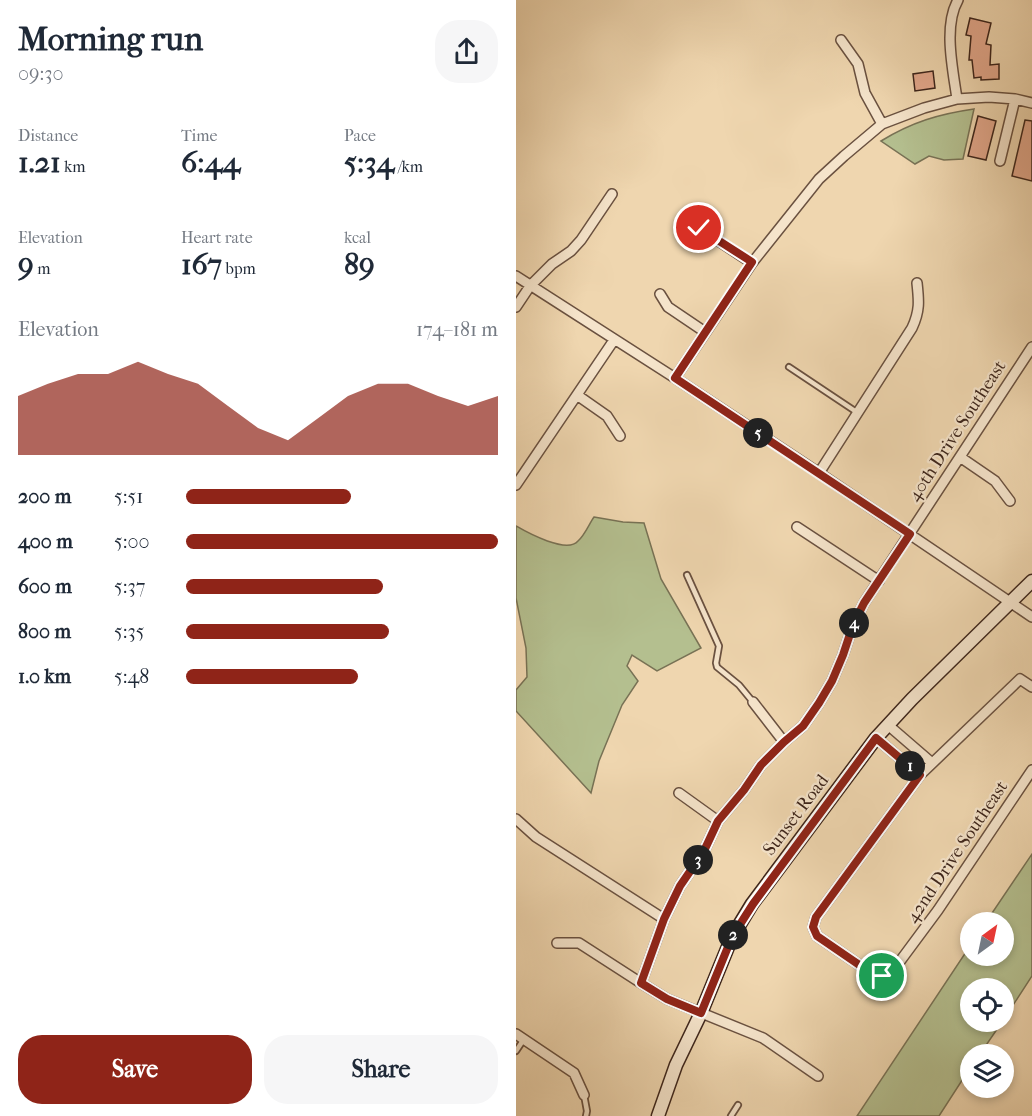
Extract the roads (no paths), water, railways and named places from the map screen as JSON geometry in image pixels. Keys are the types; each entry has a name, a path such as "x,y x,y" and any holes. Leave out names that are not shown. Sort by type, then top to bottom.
{"street":[{"path":"957,99 950,43 952,10 958,0"},
{"path":"841,40 858,64 865,93 882,124"},
{"path":"675,378 752,262 819,179 882,124 924,108 957,99 989,97 1032,103"},
{"path":"1000,161 1016,99"},
{"path":"516,307 530,286 581,240 612,194"},
{"path":"699,228 752,262"},
{"path":"516,276 819,473 1032,617"},
{"path":"819,473 912,328 918,316 916,282"},
{"path":"660,294 668,307 705,332"},
{"path":"516,485 614,340"},
{"name":"40th Drive Southeast","path":"641,983 664,919 680,886 704,851 718,821 761,765 803,726 819,703 832,681 853,625 864,603 1032,347"},
{"path":"578,395 607,416 620,436"},
{"path":"960,457 995,481 1010,501"},
{"path":"797,527 879,581"},
{"name":"Sunset Road","path":"658,1116 676,1065 701,1013 732,937 753,904 876,738 912,699 1032,581"},
{"path":"876,738 920,775 1020,679 1032,687"},
{"path":"753,702 784,742"},
{"path":"888,725 932,763"},
{"name":"42nd Drive Southeast","path":"920,775 816,917 813,927 817,936 874,975 882,976 895,968 938,910 1032,770"},
{"path":"679,793 718,821"},
{"path":"516,819 536,837 664,919"},
{"path":"557,943 579,944 667,999 763,1038 818,1076"},
{"path":"520,1036 574,1073 584,1095"}],"lane":[{"path":"789,367 858,413"},
{"path":"687,575 719,646 717,667 740,685 753,702"},
{"path":"516,1051 520,1036"},
{"path":"584,1095 586,1116"},
{"path":"731,1116 738,1105"}]}
